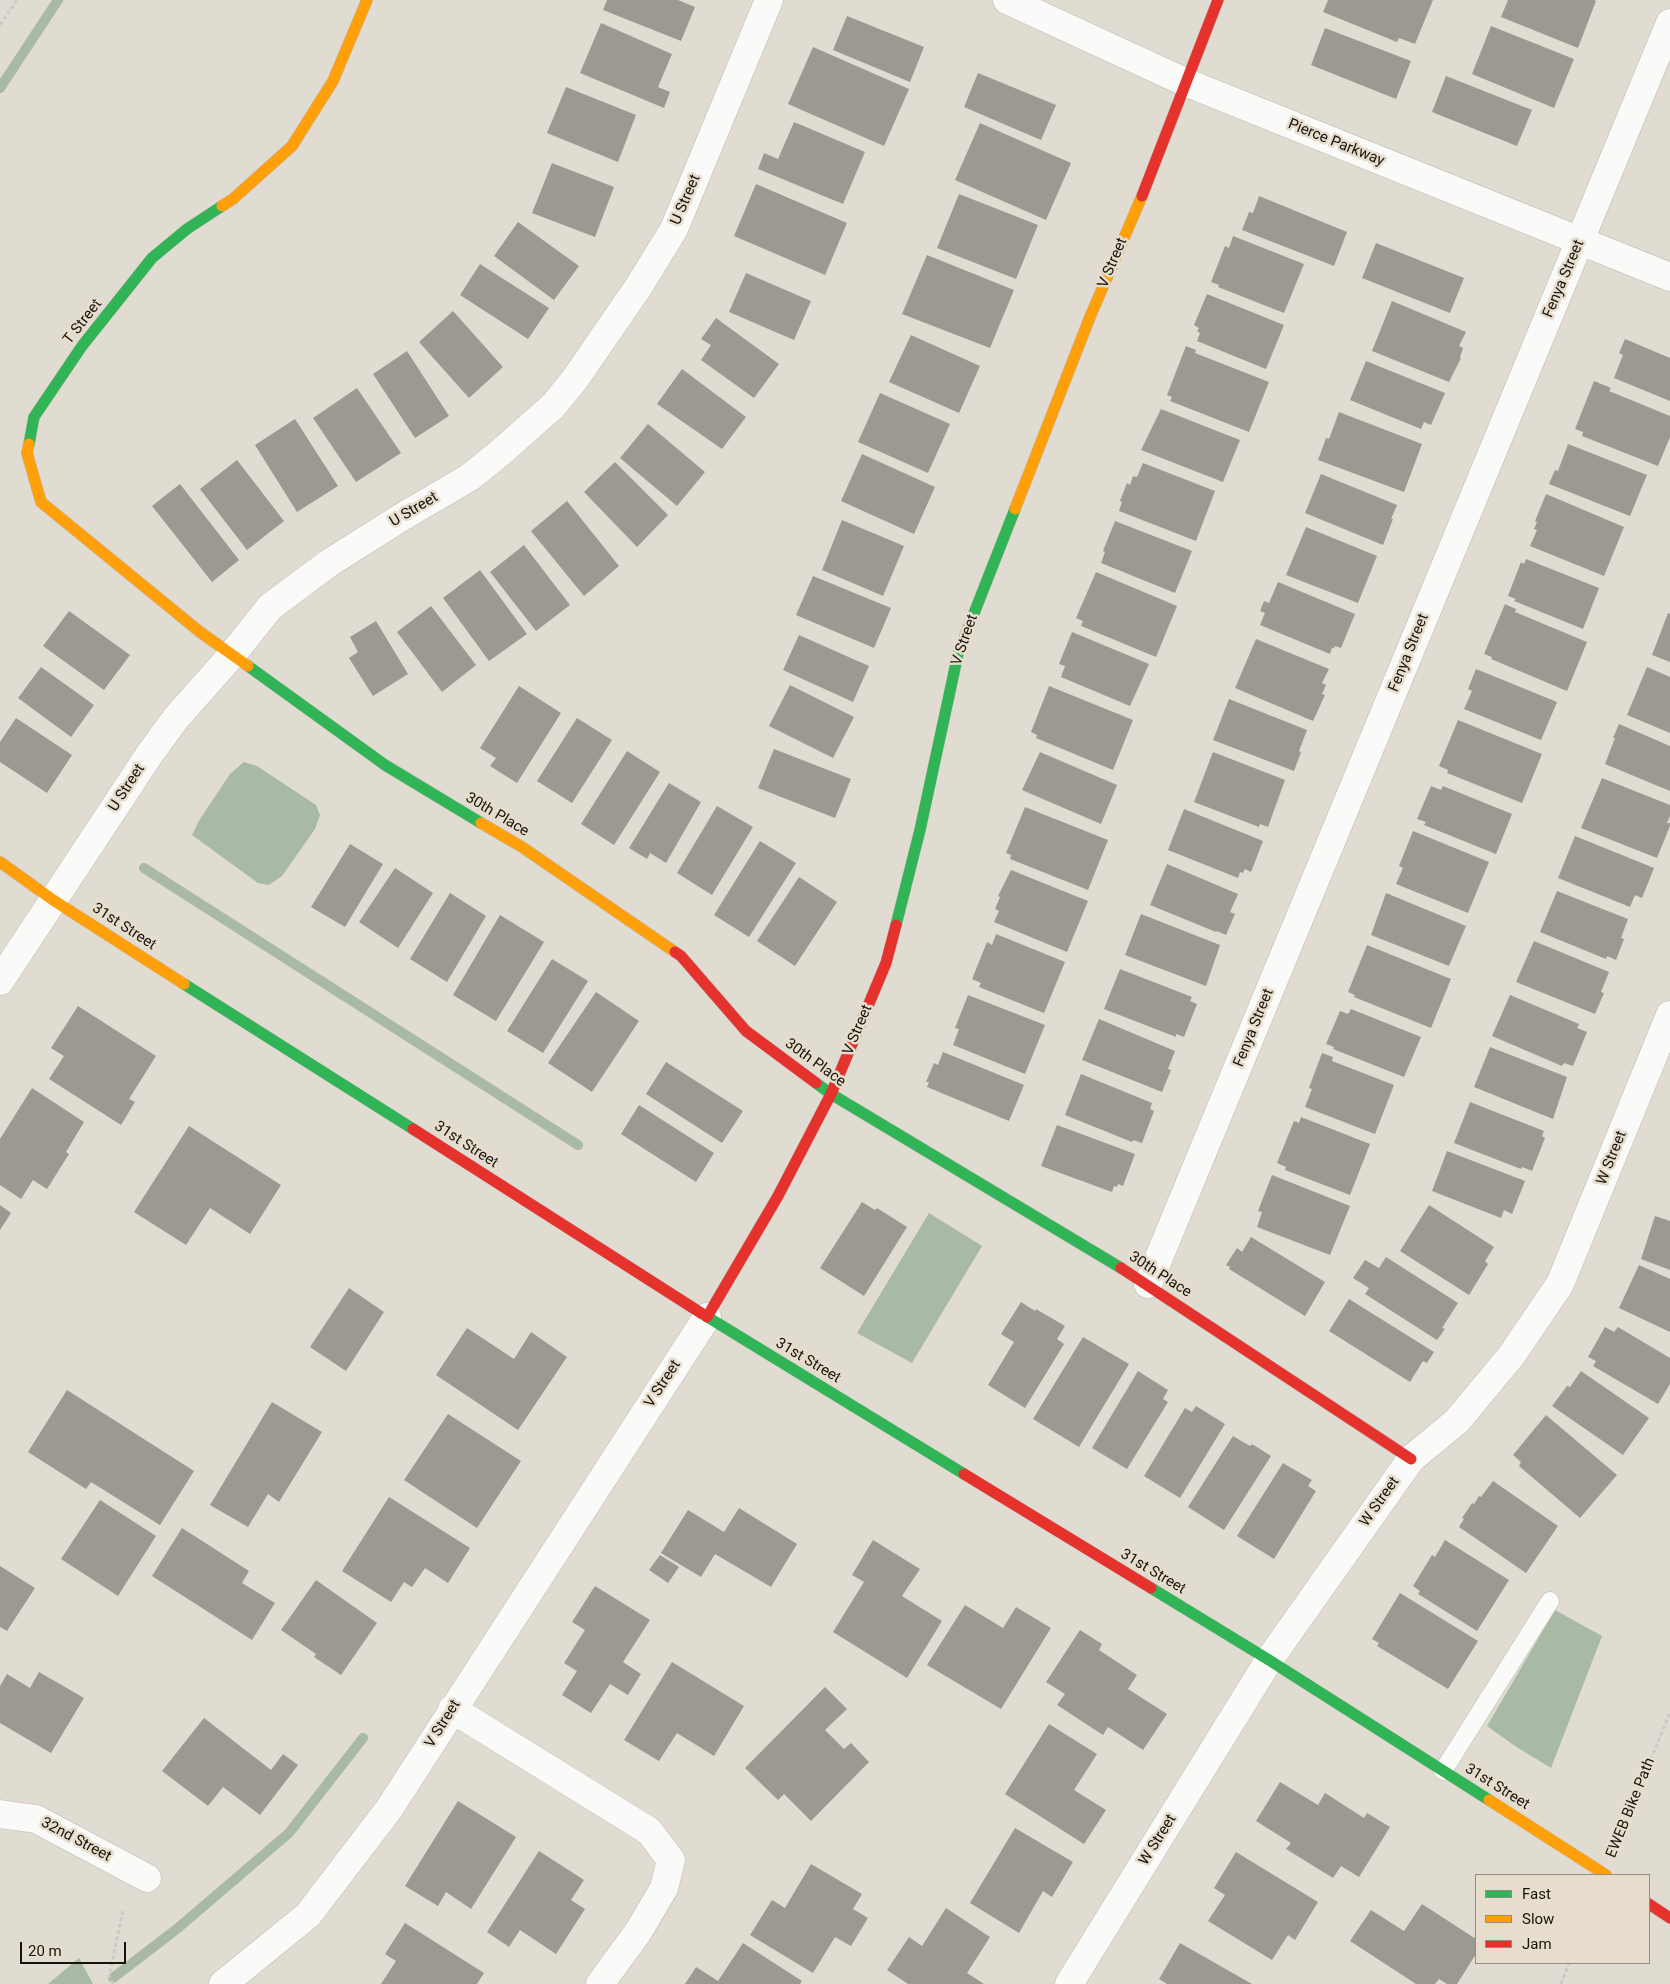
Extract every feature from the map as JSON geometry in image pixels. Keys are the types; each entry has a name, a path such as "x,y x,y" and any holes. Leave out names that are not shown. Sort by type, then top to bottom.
{"street":[{"name":"T Street","path":"231,656 41,502 28,453 34,417 82,346 152,258 186,229 234,199 292,146 333,81 367,0"},
{"name":"U Street","path":"0,981 149,755 176,718 231,656 270,607 329,563 402,516 470,477 554,405 576,379 639,286 674,229 769,0"},
{"name":"Pierce Parkway","path":"1007,0 1185,82 1670,277"},
{"name":"V Street","path":"223,1984 308,1915 389,1809 707,1317 778,1196 831,1094 886,962 920,830 958,654 1090,317 1146,187 1218,0"},
{"name":"Fenya Street","path":"1148,1284 1670,23"},
{"name":"30th Place","path":"231,656 385,765 522,847 681,956 746,1031 831,1094 1148,1284 1411,1459"},
{"name":"31st Street","path":"0,862 53,900 707,1317 1269,1660 1603,1874"},
{"name":"W Street","path":"1069,1984 1269,1660 1411,1459 1457,1421 1511,1356 1560,1284 1670,1015"},
{"path":"452,1709 649,1831 671,1860 664,1888 638,1932 600,1984"},
{"name":"32nd Street","path":"0,1814 36,1818 147,1878"},
{"path":"1650,1905 1670,1918"}],"lane":[{"path":"1444,1771 1550,1601"}],"path":[{"path":"0,25 17,0"},
{"name":"EWEB Bike Path","path":"1605,1874 1670,1712"},
{"path":"113,1984 109,1978 123,1910"},
{"path":"1561,1984 1569,1964"}],"shaded area":[{"path":"244,762 257,766 316,805 320,815 315,829 282,876 269,885 258,883 192,835 200,819 230,774"},
{"path":"929,1213 982,1246 912,1363 857,1333"},
{"path":"1555,1610 1602,1636 1551,1768 1487,1726"},
{"path":"79,1958 93,1984 48,1984"}],"building":[{"path":"607,0 678,0 695,7 681,41 603,10"},
{"path":"1328,0 1433,0 1415,44 1399,38 1397,42 1323,12"},
{"path":"1508,0 1596,1 1578,48 1501,17"},
{"path":"847,16 924,47 910,82 833,50"},
{"path":"601,23 672,54 658,87 670,92 664,108 580,73"},
{"path":"1491,26 1574,59 1554,108 1472,74"},
{"path":"1325,28 1411,61 1396,99 1311,65"},
{"path":"813,47 909,89 884,146 788,104"},
{"path":"978,73 1056,105 1041,140 964,107"},
{"path":"1446,76 1532,110 1517,146 1432,112"},
{"path":"566,87 636,115 618,162 547,133"},
{"path":"794,122 865,152 843,204 758,169 764,153 778,159"},
{"path":"980,123 1071,163 1046,220 955,180"},
{"path":"552,163 614,187 595,237 532,213"},
{"path":"756,184 847,223 825,275 734,236"},
{"path":"959,194 1038,225 1016,279 937,248"},
{"path":"1259,196 1347,232 1334,266 1242,230 1249,212 1253,213"},
{"path":"518,222 579,266 554,300 494,256"},
{"path":"1233,236 1304,264 1284,313 1218,287 1219,285 1211,282 1225,246 1229,248"},
{"path":"1376,243 1464,278 1450,313 1362,278"},
{"path":"927,255 1014,290 990,348 902,314"},
{"path":"480,264 549,308 528,339 460,295"},
{"path":"746,273 811,301 794,340 729,312"},
{"path":"1207,294 1284,325 1266,369 1197,341 1200,333 1197,331 1199,328 1194,325"},
{"path":"1392,301 1466,332 1459,346 1463,348 1461,358 1449,382 1372,351"},
{"path":"453,311 503,367 469,398 419,342"},
{"path":"716,318 779,364 754,398 701,360 711,345 701,339"},
{"path":"911,335 980,366 959,413 889,382"},
{"path":"1625,339 1670,358 1670,401 1614,378 1623,355 1619,353"},
{"path":"1186,346 1196,350 1195,353 1269,382 1249,432 1170,401 1172,397 1167,395"},
{"path":"407,351 449,416 415,438 373,374"},
{"path":"1366,361 1445,393 1431,425 1424,422 1421,429 1350,400"},
{"path":"682,369 746,417 722,449 657,404"},
{"path":"1594,381 1611,388 1609,391 1670,416 1670,437 1658,466 1582,436 1583,432 1575,429"},
{"path":"357,388 401,453 356,482 313,418"},
{"path":"880,393 950,424 928,473 858,442"},
{"path":"1161,409 1240,440 1223,482 1141,450"},
{"path":"1339,412 1422,444 1404,492 1318,460 1326,438 1329,439"},
{"path":"295,419 338,486 297,512 255,445"},
{"path":"648,424 705,472 677,506 620,458"},
{"path":"1568,444 1647,475 1630,516 1549,484 1555,470 1558,471"},
{"path":"862,454 935,487 914,534 841,501"},
{"path":"237,460 284,521 247,550 200,489"},
{"path":"615,462 668,515 637,547 584,492"},
{"path":"1143,463 1215,491 1196,541 1119,511 1122,502 1120,501 1127,483 1130,485 1133,476 1137,477"},
{"path":"1321,474 1397,505 1383,545 1305,513"},
{"path":"180,484 239,560 212,582 152,506"},
{"path":"1546,494 1624,527 1604,576 1530,546 1537,530 1534,529 1537,522 1535,521"},
{"path":"567,501 619,566 584,596 531,531"},
{"path":"842,520 904,546 883,596 822,570"},
{"path":"1115,521 1192,551 1175,593 1101,563 1105,552 1103,551"},
{"path":"1306,527 1377,556 1358,603 1286,575"},
{"path":"524,545 570,605 536,631 490,572"},
{"path":"1526,559 1599,588 1583,629 1514,601 1516,599 1508,596 1521,562 1524,564"},
{"path":"480,570 527,634 489,661 443,598"},
{"path":"1096,572 1177,606 1156,657 1081,626 1083,621 1076,618"},
{"path":"813,576 891,608 874,648 796,615"},
{"path":"1278,582 1355,614 1341,648 1335,646 1330,654 1260,625 1265,613 1260,611 1264,601 1269,603"},
{"path":"1505,604 1516,609 1515,612 1587,642 1567,691 1491,659 1492,657 1484,654"},
{"path":"431,606 476,665 442,692 397,632"},
{"path":"69,611 130,655 104,690 43,646"},
{"path":"1668,613 1670,614 1670,662 1652,655"},
{"path":"376,621 408,674 373,696 349,658 358,652 350,637"},
{"path":"1072,632 1149,664 1130,706 1061,677 1065,666 1059,664"},
{"path":"799,635 869,666 853,702 783,670"},
{"path":"1256,639 1329,669 1322,683 1326,685 1322,694 1325,695 1313,721 1235,688"},
{"path":"41,667 94,705 71,737 18,698"},
{"path":"1647,667 1670,677 1670,733 1627,715"},
{"path":"1476,669 1557,702 1541,740 1464,709 1472,691 1468,689"},
{"path":"790,685 854,717 833,758 769,726"},
{"path":"519,686 561,713 517,783 490,766 496,758 480,748"},
{"path":"1049,686 1133,720 1113,770 1036,738 1037,735 1031,732"},
{"path":"1229,699 1307,730 1294,771 1213,740"},
{"path":"16,718 72,755 47,793 0,762 0,742"},
{"path":"577,718 612,740 572,803 537,781"},
{"path":"1458,720 1542,754 1522,803 1447,773 1448,770 1439,766"},
{"path":"1619,724 1670,746 1670,791 1605,764"},
{"path":"774,749 851,779 835,818 758,788"},
{"path":"627,751 660,772 614,845 581,824"},
{"path":"1040,752 1117,785 1101,824 1022,790"},
{"path":"1213,752 1285,780 1268,827 1260,824 1259,827 1194,802"},
{"path":"1602,778 1670,805 1670,816 1667,823 1670,823 1670,826 1657,858 1581,828"},
{"path":"669,783 701,802 666,863 650,853 647,859 629,848"},
{"path":"1431,786 1441,790 1443,786 1512,814 1496,854 1424,825 1426,822 1417,819"},
{"path":"717,806 753,827 712,895 677,873"},
{"path":"1025,807 1108,840 1088,890 1010,859 1011,855 1006,853"},
{"path":"1184,809 1263,841 1251,872 1245,869 1243,873 1240,872 1238,878 1168,850"},
{"path":"1413,831 1489,862 1468,913 1396,884 1403,868 1399,866"},
{"path":"1575,836 1654,868 1642,898 1635,895 1630,907 1558,878"},
{"path":"760,841 796,863 749,937 714,915"},
{"path":"350,844 383,864 345,927 311,907"},
{"path":"1167,864 1238,894 1230,912 1235,914 1226,935 1150,905"},
{"path":"395,868 433,893 398,948 359,922"},
{"path":"1011,870 1088,901 1067,952 994,922 999,911 995,909 1000,897 998,896"},
{"path":"799,877 837,902 795,966 757,941"},
{"path":"1557,891 1628,919 1621,938 1624,939 1616,960 1607,956 1606,959 1540,932"},
{"path":"450,893 486,916 447,982 410,959"},
{"path":"1386,893 1466,926 1449,966 1371,935"},
{"path":"1141,914 1220,945 1206,986 1125,955"},
{"path":"500,915 544,942 496,1021 453,995"},
{"path":"996,934 1065,962 1044,1013 979,987 981,983 972,979 987,942 992,945"},
{"path":"1534,941 1609,972 1601,992 1604,993 1595,1014 1516,982"},
{"path":"1367,945 1451,979 1431,1028 1354,997 1355,995 1348,992"},
{"path":"552,959 588,981 543,1053 507,1031"},
{"path":"1120,969 1192,997 1190,1001 1197,1004 1184,1037 1176,1034 1176,1037 1104,1009"},
{"path":"596,992 639,1021 592,1092 548,1063"},
{"path":"968,995 1045,1025 1025,1074 953,1045 959,1029 955,1028"},
{"path":"1510,995 1579,1024 1577,1028 1587,1032 1573,1066 1564,1063 1562,1066 1492,1036"},
{"path":"78,1006 156,1056 129,1099 135,1102 121,1125 49,1079 64,1056 51,1048"},
{"path":"1351,1009 1421,1037 1404,1077 1333,1049 1334,1047 1326,1044 1340,1011 1348,1014"},
{"path":"1099,1019 1175,1051 1168,1069 1171,1070 1162,1092 1082,1060"},
{"path":"1490,1047 1567,1077 1553,1119 1474,1087"},
{"path":"943,1052 1024,1085 1009,1121 927,1087 929,1082 926,1082 934,1063 938,1065"},
{"path":"1322,1053 1333,1057 1332,1061 1394,1085 1375,1134 1305,1107 1312,1089 1309,1088"},
{"path":"666,1062 743,1111 722,1143 646,1094"},
{"path":"1081,1074 1152,1103 1150,1109 1154,1111 1142,1143 1133,1140 1132,1142 1065,1115"},
{"path":"32,1088 84,1122 66,1152 69,1154 47,1189 33,1180 21,1199 0,1185 0,1139"},
{"path":"1470,1102 1544,1131 1542,1136 1545,1138 1532,1171 1522,1167 1521,1169 1454,1143"},
{"path":"639,1105 714,1153 696,1182 621,1134"},
{"path":"1301,1117 1370,1144 1350,1195 1285,1170 1286,1167 1277,1163 1294,1121 1299,1123"},
{"path":"1057,1125 1135,1154 1123,1186 1118,1184 1117,1187 1114,1186 1112,1192 1041,1166"},
{"path":"189,1126 281,1185 250,1234 210,1208 186,1245 134,1212"},
{"path":"1447,1151 1525,1181 1512,1214 1504,1210 1501,1218 1432,1191"},
{"path":"1272,1175 1350,1206 1330,1255 1257,1227 1262,1212 1258,1211"},
{"path":"862,1202 875,1210 877,1208 907,1227 864,1296 820,1268"},
{"path":"0,1205 11,1213 0,1230"},
{"path":"1429,1205 1494,1247 1485,1261 1488,1264 1469,1295 1400,1251"},
{"path":"1655,1216 1670,1221 1670,1270 1641,1259"},
{"path":"1251,1237 1325,1282 1305,1316 1229,1269 1230,1267 1226,1265 1237,1248 1242,1252"},
{"path":"1386,1257 1458,1303 1442,1328 1445,1329 1437,1340 1365,1294 1369,1288 1353,1278 1365,1260 1379,1268"},
{"path":"1639,1265 1670,1279 1670,1332 1619,1308"},
{"path":"349,1288 384,1312 346,1371 310,1347"},
{"path":"1349,1299 1434,1352 1427,1363 1423,1361 1410,1382 1329,1331"},
{"path":"1021,1302 1065,1326 1057,1339 1064,1344 1025,1408 988,1385 1014,1342 1001,1334"},
{"path":"1605,1327 1614,1332 1618,1327 1670,1358 1670,1384 1658,1404 1593,1366 1596,1361 1588,1357"},
{"path":"467,1328 514,1359 531,1332 567,1357 518,1430 436,1375"},
{"path":"1083,1337 1129,1364 1079,1447 1033,1419"},
{"path":"1138,1371 1168,1390 1163,1399 1168,1402 1127,1469 1092,1448"},
{"path":"1581,1371 1649,1418 1623,1455 1552,1406 1567,1386 1570,1387"},
{"path":"67,1390 194,1471 160,1525 91,1482 86,1489 28,1452"},
{"path":"272,1402 322,1432 279,1502 268,1494 248,1527 210,1505"},
{"path":"1196,1406 1225,1424 1180,1498 1144,1476 1185,1408 1192,1412"},
{"path":"448,1414 521,1461 477,1528 404,1480"},
{"path":"1546,1415 1617,1475 1580,1518 1519,1466 1521,1462 1513,1455"},
{"path":"1233,1436 1250,1446 1252,1444 1271,1456 1224,1530 1188,1507"},
{"path":"1283,1463 1312,1480 1308,1486 1316,1491 1274,1559 1237,1536"},
{"path":"1493,1481 1558,1526 1526,1573 1459,1527 1464,1519 1462,1518 1472,1503 1474,1504 1479,1496 1481,1497"},
{"path":"389,1497 470,1548 448,1583 425,1568 412,1587 404,1582 391,1602 342,1571"},
{"path":"100,1500 156,1536 118,1596 61,1559"},
{"path":"739,1508 797,1544 771,1587 715,1554 701,1577 661,1553 688,1510 724,1532"},
{"path":"182,1528 249,1571 242,1583 275,1603 252,1640 152,1576"},
{"path":"873,1540 920,1569 902,1596 942,1621 907,1678 833,1632 864,1582 852,1575"},
{"path":"1445,1540 1509,1580 1477,1631 1418,1594 1420,1591 1413,1586 1432,1555 1435,1557"},
{"path":"660,1555 679,1567 668,1583 649,1570"},
{"path":"0,1566 35,1588 7,1631 0,1627"},
{"path":"316,1580 377,1623 341,1675 314,1657 316,1654 281,1630"},
{"path":"595,1586 650,1620 623,1662 641,1674 628,1695 610,1684 591,1713 562,1695 577,1671 564,1663 585,1630 572,1622"},
{"path":"1400,1593 1478,1641 1448,1689 1377,1646 1379,1643 1372,1639"},
{"path":"965,1605 1003,1628 1016,1607 1051,1628 1001,1709 927,1665"},
{"path":"1080,1630 1102,1644 1099,1650 1137,1675 1128,1689 1167,1714 1143,1750 1108,1727 1103,1735 1057,1705 1065,1694 1046,1682"},
{"path":"672,1662 744,1706 714,1756 677,1733 659,1761 624,1740"},
{"path":"39,1672 84,1698 51,1753 0,1723 0,1686 7,1674 30,1688"},
{"path":"825,1687 847,1709 825,1730 844,1749 851,1743 869,1762 811,1821 784,1794 778,1800 745,1768"},
{"path":"204,1718 271,1770 283,1754 298,1765 260,1815 223,1787 208,1806 162,1771"},
{"path":"1049,1724 1097,1754 1074,1790 1106,1810 1084,1844 1005,1794"},
{"path":"1280,1782 1318,1805 1325,1793 1364,1818 1367,1813 1390,1827 1359,1877 1341,1866 1333,1878 1286,1849 1291,1843 1256,1821"},
{"path":"458,1801 516,1837 471,1909 446,1892 438,1906 405,1886"},
{"path":"1015,1828 1073,1862 1052,1897 1043,1891 1019,1933 970,1903"},
{"path":"539,1851 584,1880 571,1900 585,1909 556,1954 520,1930 509,1947 487,1932"},
{"path":"1236,1852 1318,1902 1295,1940 1288,1935 1272,1960 1208,1921 1225,1895 1214,1888"},
{"path":"811,1864 862,1894 853,1909 868,1918 851,1946 835,1937 813,1973 750,1935 772,1900 785,1908"},
{"path":"1422,1904 1475,1938 1475,1956 1457,1984 1447,1984 1439,1979 1435,1984 1416,1984 1350,1941 1371,1910 1404,1931"},
{"path":"946,1908 990,1937 967,1973 984,1984 908,1984 887,1970 909,1937 922,1946"},
{"path":"405,1923 484,1973 477,1984 381,1984 396,1961 385,1954"},
{"path":"743,1943 802,1981 800,1984 685,1984 696,1967 718,1981"},
{"path":"1180,1943 1252,1984 1167,1984 1159,1979"}],"waterway":[{"path":"0,88 58,0"},
{"path":"144,868 578,1145"},
{"path":"113,1978 178,1928 289,1833 363,1738"}],"traffic: fast":[{"path":"29,444 34,417 82,346 152,258 187,229 222,206"},
{"path":"896,925 920,830 958,654 1015,509"},
{"path":"248,666 385,765 481,823"},
{"path":"184,984 413,1129"},
{"path":"816,1083 831,1094 1121,1268"},
{"path":"701,1313 964,1474"},
{"path":"1151,1588 1269,1660 1489,1800"}],"traffic: slow":[{"path":"222,206 233,199 292,146 333,81 367,0"},
{"path":"1015,509 1090,317 1142,196"},
{"path":"29,444 27,453 41,502 200,632 248,666"},
{"path":"481,823 522,847 675,952"},
{"path":"0,862 53,900 184,984"},
{"path":"1489,1800 1604,1874"}],"traffic: jam":[{"path":"1142,196 1218,0"},
{"path":"707,1317 778,1196 831,1094 886,963 896,925"},
{"path":"675,952 681,956 746,1031 816,1083"},
{"path":"413,1129 701,1313"},
{"path":"1121,1268 1411,1459"},
{"path":"964,1474 1151,1588"},
{"path":"1650,1905 1670,1918"}]}
